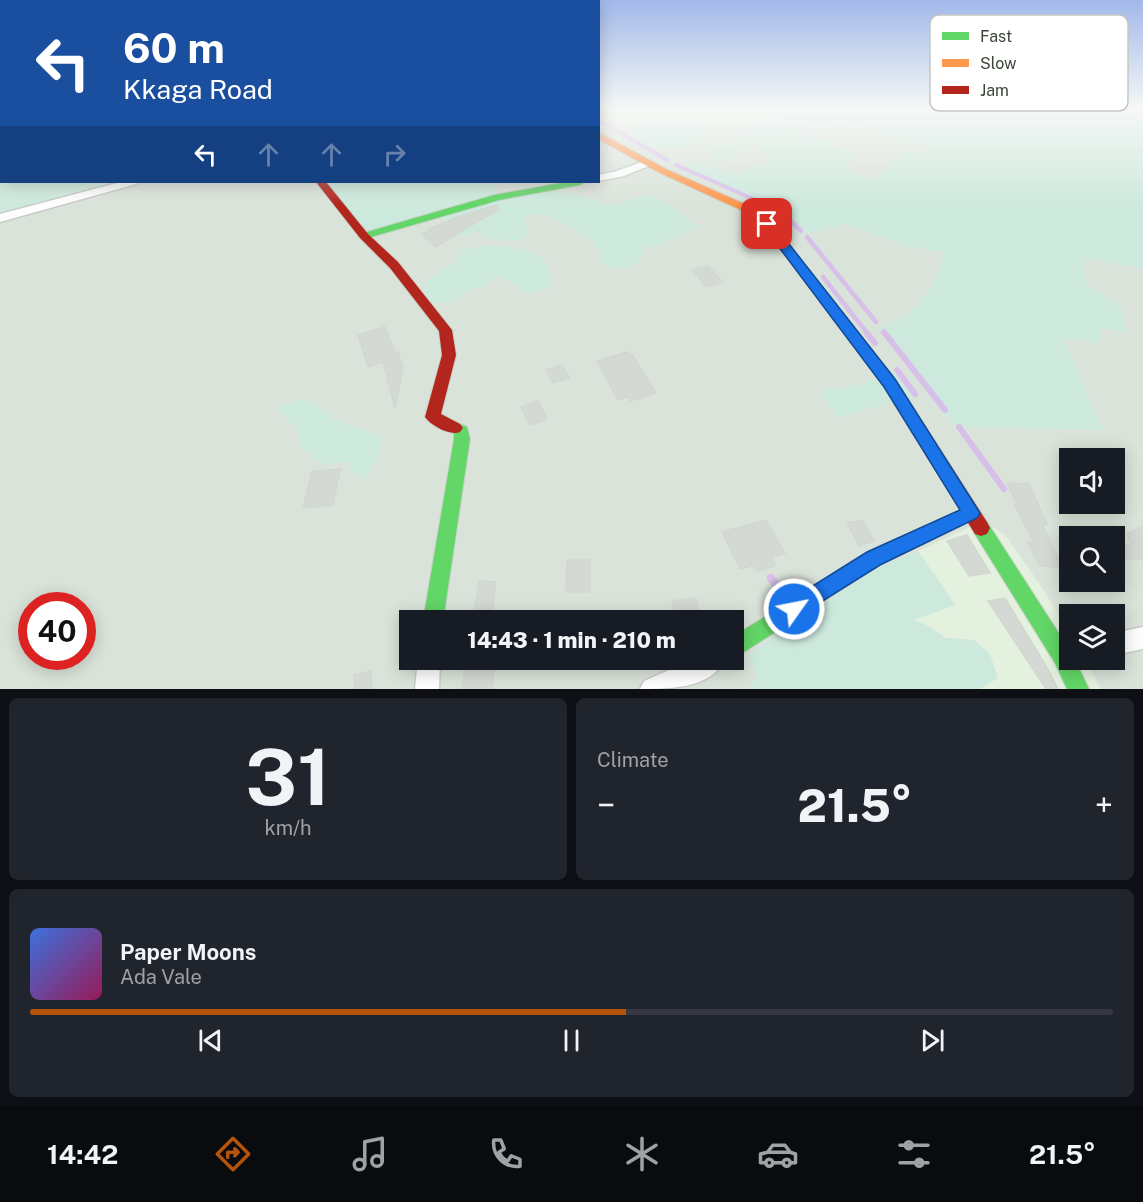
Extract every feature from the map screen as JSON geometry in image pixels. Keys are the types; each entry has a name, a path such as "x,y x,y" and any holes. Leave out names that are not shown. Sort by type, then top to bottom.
{"street":[{"path":"609,141 647,163 745,208 767,224 890,383 971,513 1059,645"},
{"path":"600,178 620,174 647,163"},
{"path":"0,218 128,183"},
{"path":"322,183 364,236 394,264 428,311 445,330 448,355 433,417 462,431 462,439 435,610"},
{"path":"364,236 498,197 575,183"},
{"path":"744,641 873,558 971,513"},
{"path":"1125,642 1143,638"},
{"path":"427,689 428,670"},
{"path":"652,689 698,670"},
{"path":"1071,670 1078,689"}],"shaded area":[{"path":"600,141 1143,141 1143,689 0,689 0,183 600,183"},
{"path":"637,141 695,141 664,149"},
{"path":"744,141 763,141 751,145"},
{"path":"774,141 824,141 859,156 843,168 873,181 909,149 926,154 931,147 905,141 1143,141 1143,269 1082,258 1087,285 1121,306 1126,333 1102,328 1100,343 1063,338 1103,430 955,427 878,328 903,317 922,300 935,279 944,252 910,247 845,224 801,235 776,211 679,168 694,163 732,173 765,166 774,159 756,147"},
{"path":"725,144 737,146 743,150 732,158 720,162 712,159 709,150"},
{"path":"0,183 124,183 0,217"},
{"path":"326,183 493,183 496,196 366,234"},
{"path":"562,191 614,206 645,195 670,206 697,227 659,245 643,248 638,263 616,270 601,262 599,250 590,238 549,216 539,213 520,219 524,220 528,228 526,237 518,241 485,238 482,230 457,237 440,216 531,192"},
{"path":"487,245 521,249 539,255 546,262 550,272 551,286 529,294 513,283 495,276 486,287 472,289 448,303 433,303 422,286 427,280 452,265 464,249"},
{"path":"895,370 917,395 838,418 819,391 863,384"},
{"path":"298,400 312,401 336,421 382,436 377,462 364,478 350,471 348,462 321,464 301,446 297,430 278,408"},
{"path":"976,524 990,525 1006,536 1059,616 1059,670 1091,670 1101,689 919,689 878,633 955,605 918,551"},
{"path":"918,551 955,605 914,620 925,624 946,638 974,640 990,654 998,678 980,689 753,689 751,683 758,676 747,655 876,568"}],"building":[{"path":"497,205 499,209 435,247 422,234 451,219"},
{"path":"708,266 723,282 706,287 692,270"},
{"path":"385,327 395,353 398,352 403,369 395,408 383,362 368,367 358,335"},
{"path":"627,352 629,355 632,354 656,393 630,401 628,397 618,400 597,361"},
{"path":"562,365 570,378 553,383 546,370"},
{"path":"538,401 547,419 530,425 521,407"},
{"path":"340,469 333,505 303,508 312,471"},
{"path":"1007,483 1029,484 1047,524 1042,524 1059,560 1059,568 1039,566 1028,542 1034,542 1014,504 1017,504"},
{"path":"766,520 785,553 771,557 776,566 757,571 754,565 740,569 722,532"},
{"path":"863,521 874,541 859,546 847,522"},
{"path":"1143,526 1143,561 1125,559 1125,545 1132,545 1126,534"},
{"path":"967,535 990,573 969,576 947,541"},
{"path":"567,560 590,560 590,592 566,592"},
{"path":"479,581 496,582 492,610 475,610"},
{"path":"696,598 699,610 674,610 672,601"},
{"path":"1005,598 1058,689 1046,689 988,601"},
{"path":"465,670 494,670 492,689 462,689"},
{"path":"371,671 372,689 355,689 354,675"}],"waterway":[{"path":"634,141 667,160"},
{"path":"676,165 774,208 772,207"},
{"path":"782,213 801,231"},
{"path":"807,237 876,322"},
{"path":"823,277 867,333"},
{"path":"866,332 875,343"},
{"path":"884,332 945,410"},
{"path":"897,370 915,394"},
{"path":"959,427 1004,489"},
{"path":"771,578 782,593 778,605"}],"traffic: fast":[{"path":"364,236 498,197 575,183"},
{"path":"435,610 462,439 462,431 455,428"},
{"path":"744,641 873,559 971,513"},
{"path":"981,528 1062,656 1078,689"}],"traffic: slow":[{"path":"609,141 663,171 745,208 767,224 870,357"}],"traffic: jam":[{"path":"322,183 364,236 394,265 445,330 449,355 433,417 455,428"},
{"path":"870,357 890,383 981,528"}],"route":[{"path":"767,224 890,383 971,513 873,558 794,609"}]}
